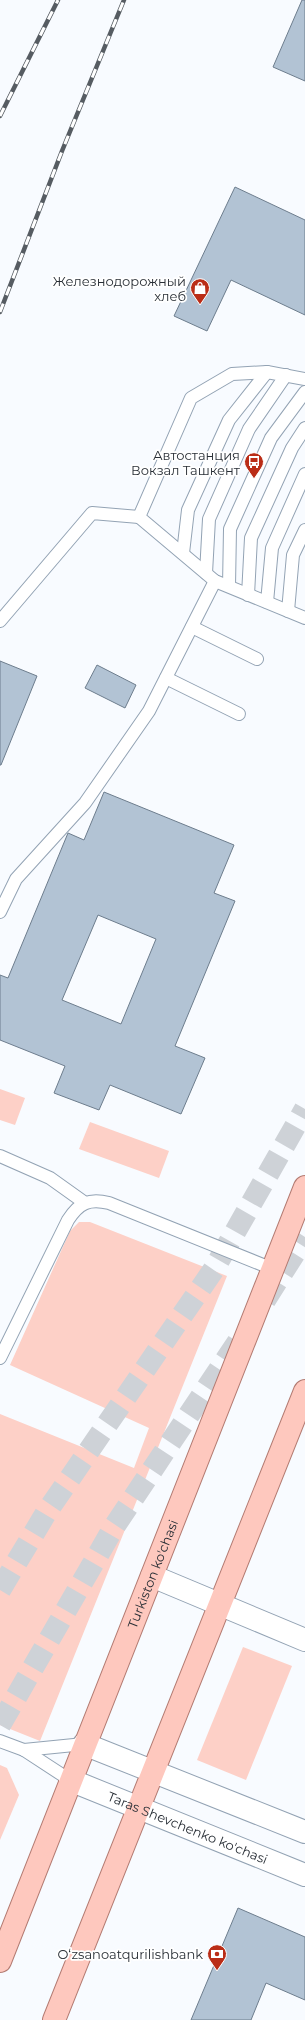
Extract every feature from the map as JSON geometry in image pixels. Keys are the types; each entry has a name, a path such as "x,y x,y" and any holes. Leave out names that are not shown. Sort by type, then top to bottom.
{"main road":[{"name":"Turkiston ko'chasi","path":"0,1961 84,1744 152,1576 305,1187"},
{"path":"54,2020 140,1809 305,1391"}],"street":[{"path":"152,1576 305,1640"},
{"path":"84,1744 305,1832"},
{"name":"Taras Shevchenko ko'chasi","path":"70,1780 305,1875"}],"lane":[{"path":"183,553 188,510 228,420 267,372"},
{"path":"139,517 192,398 232,374 267,372 305,378"},
{"path":"0,912 16,879 85,803 149,711 192,627 211,577 209,520 249,429 286,375"},
{"path":"229,586 230,529 271,438 305,392"},
{"path":"248,595 251,538 292,448 305,428"},
{"path":"267,602 272,548 305,474"},
{"path":"0,620 92,513 139,517 211,577 248,595 305,618"},
{"path":"288,611 293,555 305,530"},
{"path":"192,627 257,659"},
{"path":"166,678 239,714"},
{"path":"0,1156 50,1178 85,1203"},
{"path":"0,1358 68,1220 75,1210 85,1203 97,1200 109,1203 273,1269"},
{"path":"0,1741 24,1750 70,1780"},
{"path":"24,1750 84,1744"}],"shaded area":[{"path":"0,1089 25,1098 15,1125 0,1120"},
{"path":"90,1122 169,1151 159,1178 79,1149"},
{"path":"79,1222 90,1222 227,1276 40,1741 0,1725 0,1414 134,1468 149,1428 10,1365 70,1231"},
{"path":"243,1647 292,1666 246,1780 197,1760"},
{"path":"0,1765 7,1768 19,1795 0,1840"}],"building":[{"path":"302,0 305,0 305,81 273,67"},
{"path":"235,187 305,220 305,315 231,280 207,331 174,316"},
{"path":"0,661 37,676 1,765 0,765"},
{"path":"97,665 136,685 125,708 85,688"},
{"path":"104,792 234,845 214,893 235,901 175,1046 205,1058 181,1114 110,1085 99,1110 54,1093 65,1066 0,1040 0,975 8,978 68,833 84,840","holes":["98,915 156,939 121,1024 62,1000"]},
{"path":"238,1908 305,1937 305,2000 266,1983 251,2020 191,2020"}],"tunnel":[{"path":"0,1590 46,1513 214,1269 305,1109"},
{"path":"265,1300 305,1237"},
{"path":"0,1725 114,1527 241,1337"}],"railway":[{"path":"0,116 58,0"},
{"path":"0,312 62,151 124,0"}],"place":[{"name":"Железнодорожный хлеб","path":"200,305"},
{"name":"Автостанция Вокзал Ташкент","path":"254,479"},
{"name":"Oʻzsanoatqurilishbank","path":"217,1971"}]}
